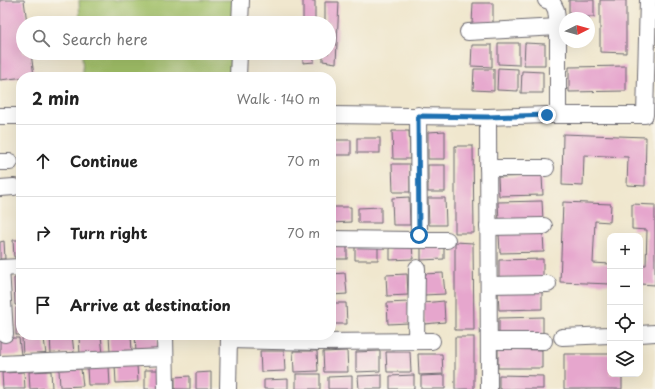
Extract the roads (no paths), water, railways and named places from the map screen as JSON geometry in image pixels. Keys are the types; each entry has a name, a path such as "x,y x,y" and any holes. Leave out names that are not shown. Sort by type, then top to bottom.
{"street":[{"path":"240,16 241,0"},
{"path":"546,0 552,2 556,10 558,27 558,115"},
{"path":"336,115 488,117 650,115 648,0"},
{"path":"468,32 558,27"},
{"path":"238,72 239,60"},
{"path":"0,116 16,116"},
{"path":"414,240 419,235 418,116"},
{"path":"488,117 489,389"},
{"path":"488,168 546,168"},
{"path":"488,227 544,226"},
{"path":"336,239 447,240"},
{"path":"5,334 0,268 16,267"},
{"path":"416,341 418,268"},
{"path":"489,285 548,284"},
{"path":"643,334 655,333"},
{"path":"562,337 607,335"},
{"path":"336,338 432,341"},
{"path":"165,340 166,389"},
{"path":"228,389 229,340"},
{"path":"489,341 544,341"},
{"path":"0,364 166,357"}]}
